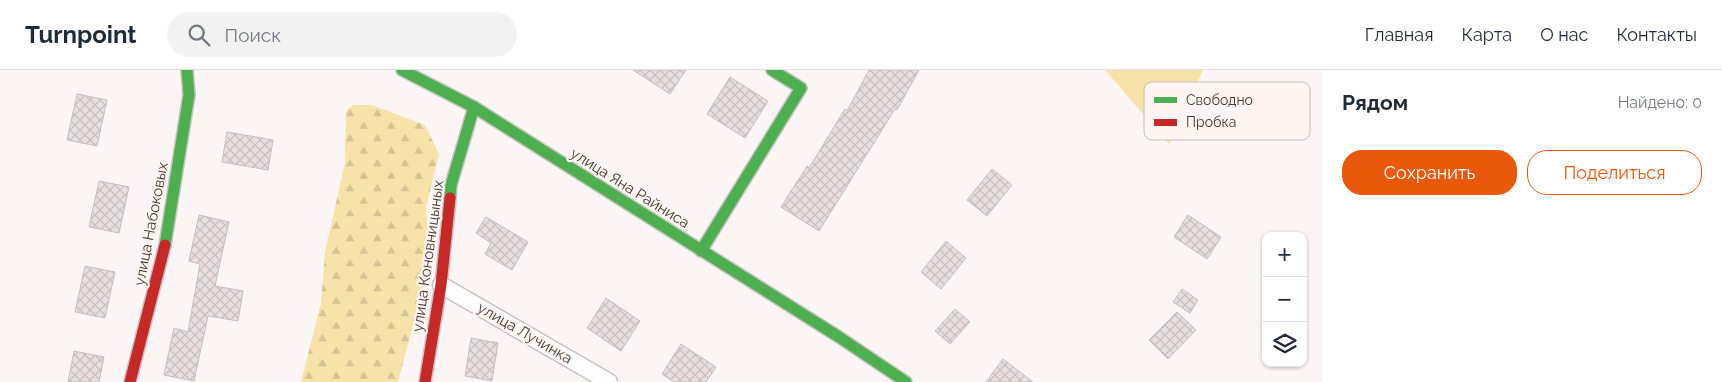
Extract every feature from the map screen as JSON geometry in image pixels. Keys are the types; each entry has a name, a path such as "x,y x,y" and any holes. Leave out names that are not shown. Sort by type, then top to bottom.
{"street":[{"name":"улица Набоковых","path":"130,382 164,251 189,95 187,70"},
{"name":"улица Яна Райниса","path":"402,70 474,107 839,337 906,382"},
{"path":"701,251 801,88 772,70"},
{"name":"улица Коновницыных","path":"425,382 441,285 451,186 474,107"},
{"name":"улица Лучинка","path":"441,285 609,382"}],"green space":[{"path":"1105,70 1203,70 1197,82 1144,82 1144,115"},
{"path":"353,105 372,105 425,125 439,154 426,207 430,260 398,382 301,382 321,303 325,252 345,163 346,111"}],"building":[{"path":"633,70 686,70 670,94"},
{"path":"869,70 919,70 897,110 895,109 819,231 781,207 807,166 809,168 845,109 847,111"},
{"path":"730,77 768,101 745,138 707,114"},
{"path":"77,94 107,100 97,146 67,140"},
{"path":"227,132 273,140 268,170 222,162"},
{"path":"992,169 1012,185 987,216 967,200"},
{"path":"99,181 129,187 119,233 89,227"},
{"path":"199,215 229,222 215,286 243,291 238,321 208,316 194,381 164,375 174,328 188,332 200,264 189,261"},
{"path":"1188,215 1221,237 1207,259 1174,237"},
{"path":"486,217 528,242 512,270 485,254 491,243 476,233"},
{"path":"946,241 966,258 941,289 921,272"},
{"path":"85,266 115,272 105,318 75,312"},
{"path":"1182,289 1198,300 1190,313 1173,302"},
{"path":"606,298 640,321 621,351 587,328"},
{"path":"955,309 970,322 950,344 935,331"},
{"path":"1177,312 1196,330 1168,359 1149,340"},
{"path":"471,338 498,343 492,381 465,376"},
{"path":"681,344 716,367 706,382 674,382 662,374"},
{"path":"74,351 104,357 99,382 68,382"},
{"path":"1003,359 1033,382 986,382"}],"traffic: fast":[{"path":"165,245 189,95 187,70"},
{"path":"402,70 474,107 839,337 906,382"},
{"path":"701,251 801,88 772,70"},
{"path":"450,198 451,185 474,107"}],"traffic: jam":[{"path":"425,382 441,285 450,198"},
{"path":"130,382 165,245"}]}
